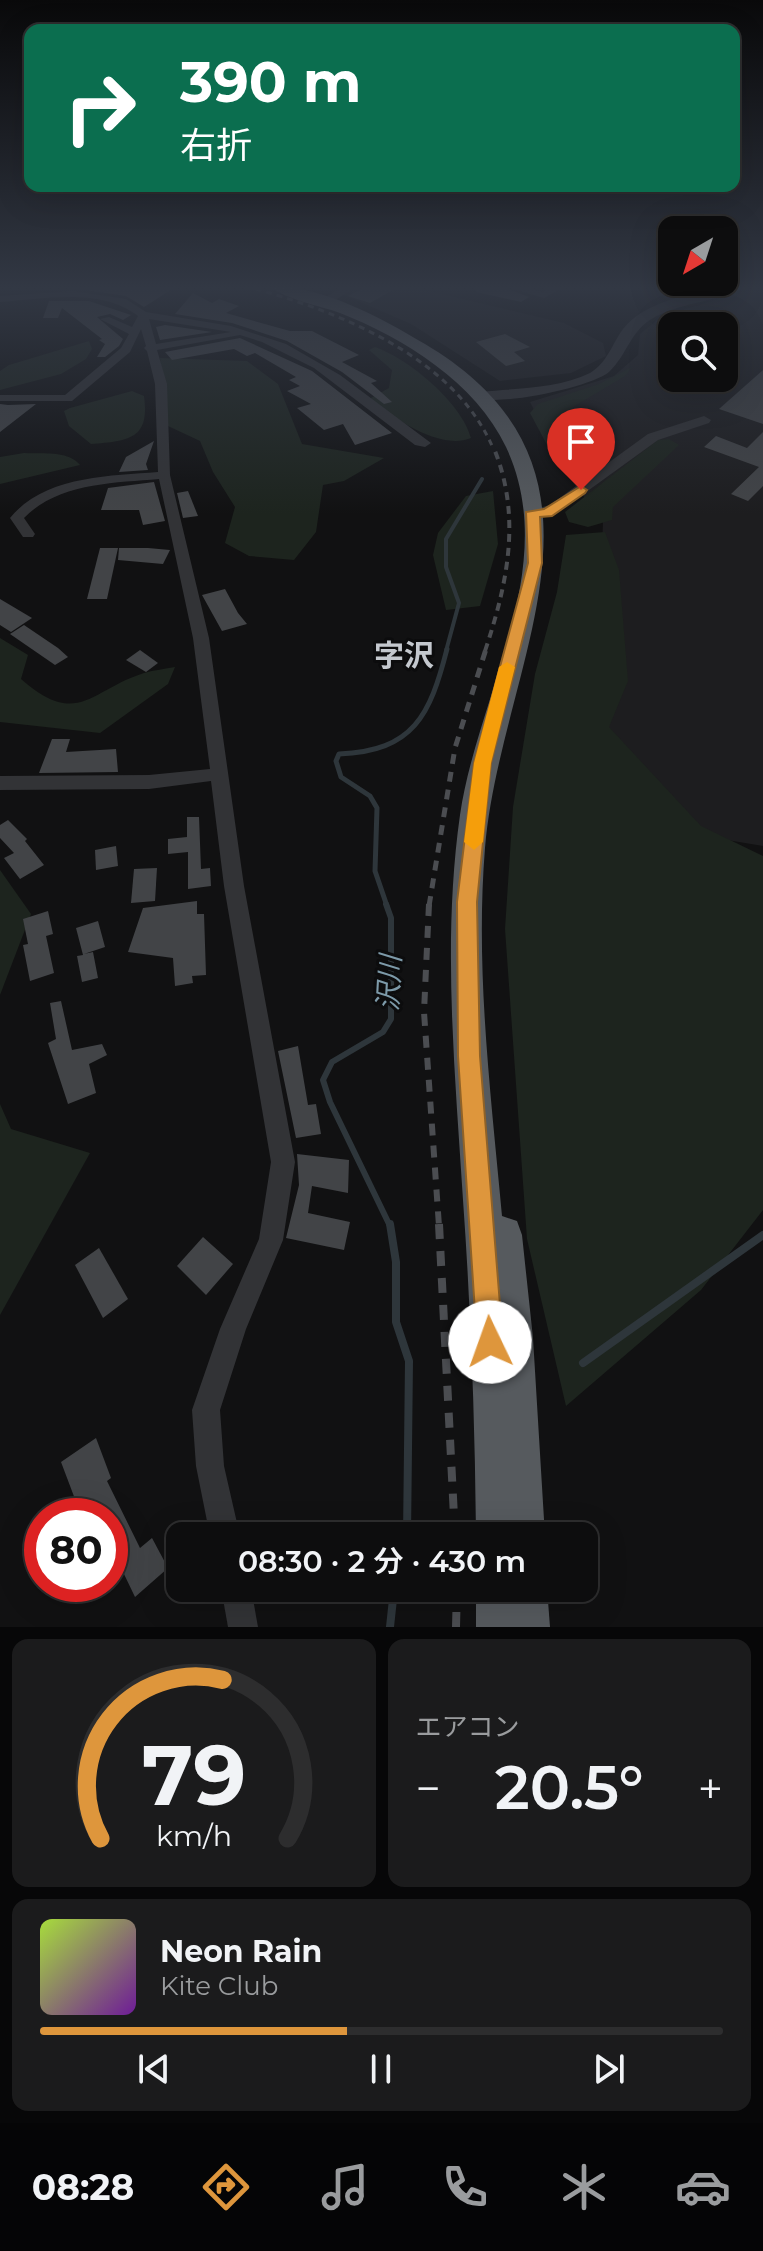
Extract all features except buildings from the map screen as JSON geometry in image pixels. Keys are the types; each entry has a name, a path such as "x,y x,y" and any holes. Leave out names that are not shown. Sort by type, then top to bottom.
{"highway":[{"path":"448,362 487,395 532,454 547,568 509,728 490,835 483,915 486,1061 513,1338 521,1522"},
{"path":"498,1522 486,1256 469,1056 467,902 483,763 535,563 540,512"},
{"path":"499,1602 500,1627"},
{"path":"525,1602 526,1627"}],"street":[{"path":"0,398 68,399 112,362"},
{"path":"154,362 161,384 164,475 201,638 234,886 283,1162 271,1240 233,1329 206,1410 210,1466 222,1522"},
{"path":"310,362 331,374 419,442 425,443"},
{"path":"487,395 596,375 611,362"},
{"path":"540,512 653,437 704,420"},
{"path":"28,534 17,518 25,507 91,481 164,475"},
{"path":"0,783 149,782 220,774"},
{"path":"239,1602 243,1627"}],"shaded area":[{"path":"19,362 81,362 61,374 0,390 0,371"},
{"path":"160,362 248,362 278,384 302,444 384,458 344,481 323,485 316,532 294,560 249,556 225,543 235,507 213,472 200,441 168,426"},
{"path":"383,362 404,362 432,384 457,411 471,438 458,441 431,436 403,423 369,399 389,388 392,370"},
{"path":"470,362 594,362 571,373 500,381"},
{"path":"630,362 658,362 658,392 738,392 738,362 763,362 763,846 697,835 596,726 603,521 567,475 530,402 614,376"},
{"path":"632,367 625,376 573,407 574,416 605,447 583,456 554,458 530,413 538,404 599,384"},
{"path":"132,391 144,396 145,410 144,421 134,435 91,444 69,426 64,411"},
{"path":"669,439 679,445 613,507 612,520 588,527 569,522 565,512 658,440"},
{"path":"24,453 62,455 80,465 0,484 0,457"},
{"path":"493,491 498,544 480,606 446,610 433,555 438,533 466,496"},
{"path":"605,532 619,570 628,681 609,727 701,826 763,856 763,1210 701,1290 566,1406 527,1239 505,929 513,807 535,674 557,592 566,535"},
{"path":"0,638 28,655 21,679 40,694 57,702 71,704 84,701 144,673 175,667 168,684 100,733 0,722"},
{"path":"0,870 31,914 0,995"},
{"path":"0,1104 11,1129 90,1153 0,1315"}],"waterway":[{"name":"沢川","path":"446,651 459,603 446,567 446,539 482,479"},
{"name":"沢川","path":"387,906 375,871 377,808 370,796 341,777 336,761 339,754 385,746 415,725 434,693 447,649"},
{"name":"沢川","path":"386,904 391,918 391,1019 383,1032 332,1062 323,1080 330,1102 390,1226"},
{"name":"沢川","path":"390,1224 396,1262 396,1322 409,1361 407,1522"},
{"path":"583,1363 763,1235"},
{"name":"沢川","path":"390,1627 393,1602"}],"railway":[{"path":"421,362 450,387 475,415 493,448"},
{"path":"485,651 505,574 509,523 502,472 493,446"},
{"path":"429,906 455,748 486,649"},
{"path":"429,904 424,1012 439,1226"},
{"path":"439,1224 454,1522"},
{"path":"456,1627 457,1602"}],"slow traffic":[{"path":"474,842 483,763 507,667"}],"district":[{"name":"字沢","path":"404,656"}],"route":[{"path":"490,1342 469,1056 467,902 483,763 535,563 533,512 547,513 581,490"}]}
